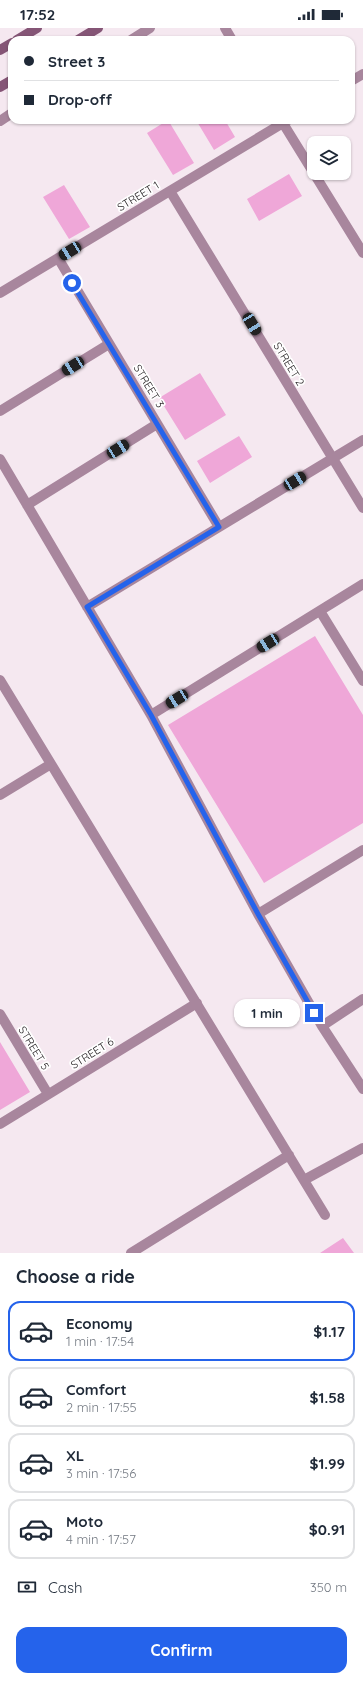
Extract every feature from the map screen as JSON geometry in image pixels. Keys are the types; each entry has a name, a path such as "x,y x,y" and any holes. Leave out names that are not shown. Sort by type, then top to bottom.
{"main road":[{"path":"24,36 37,28"},
{"path":"85,36 98,28"}],"street":[{"path":"137,36 150,28"},
{"name":"STREET 1","path":"0,293 279,124"},
{"path":"286,124 363,253"},
{"name":"STREET 2","path":"170,191 363,508"},
{"name":"STREET 3","path":"58,258 219,527"},
{"path":"0,411 109,344"},
{"path":"27,506 157,424"},
{"path":"87,607 363,440"},
{"path":"0,459 151,715 258,914 322,1026 363,1089"},
{"path":"151,715 363,584"},
{"path":"320,611 363,681"},
{"path":"0,680 326,1215"},
{"path":"0,795 51,764"},
{"path":"258,914 363,850"},
{"path":"322,1026 363,999"},
{"name":"STREET 6","path":"0,1124 196,1003"},
{"name":"STREET 5","path":"0,1014 48,1094"},
{"path":"304,1180 363,1148"},
{"path":"131,1253 289,1155"}],"shaded area":[{"path":"162,124 170,124 194,163 173,175 147,133"},
{"path":"198,124 227,124 235,137 214,150"},
{"path":"289,174 302,196 259,221 247,199"},
{"path":"64,185 90,227 69,239 43,197"},
{"path":"200,373 226,415 185,440 159,398"},
{"path":"239,436 252,457 210,483 197,461"},
{"path":"315,636 363,715 363,823 264,883 168,725"},
{"path":"0,1042 30,1092 0,1110"},
{"path":"343,1238 354,1253 320,1253"}],"route":[{"path":"72,283 219,527 87,607 151,715 258,914 314,1013"}]}
